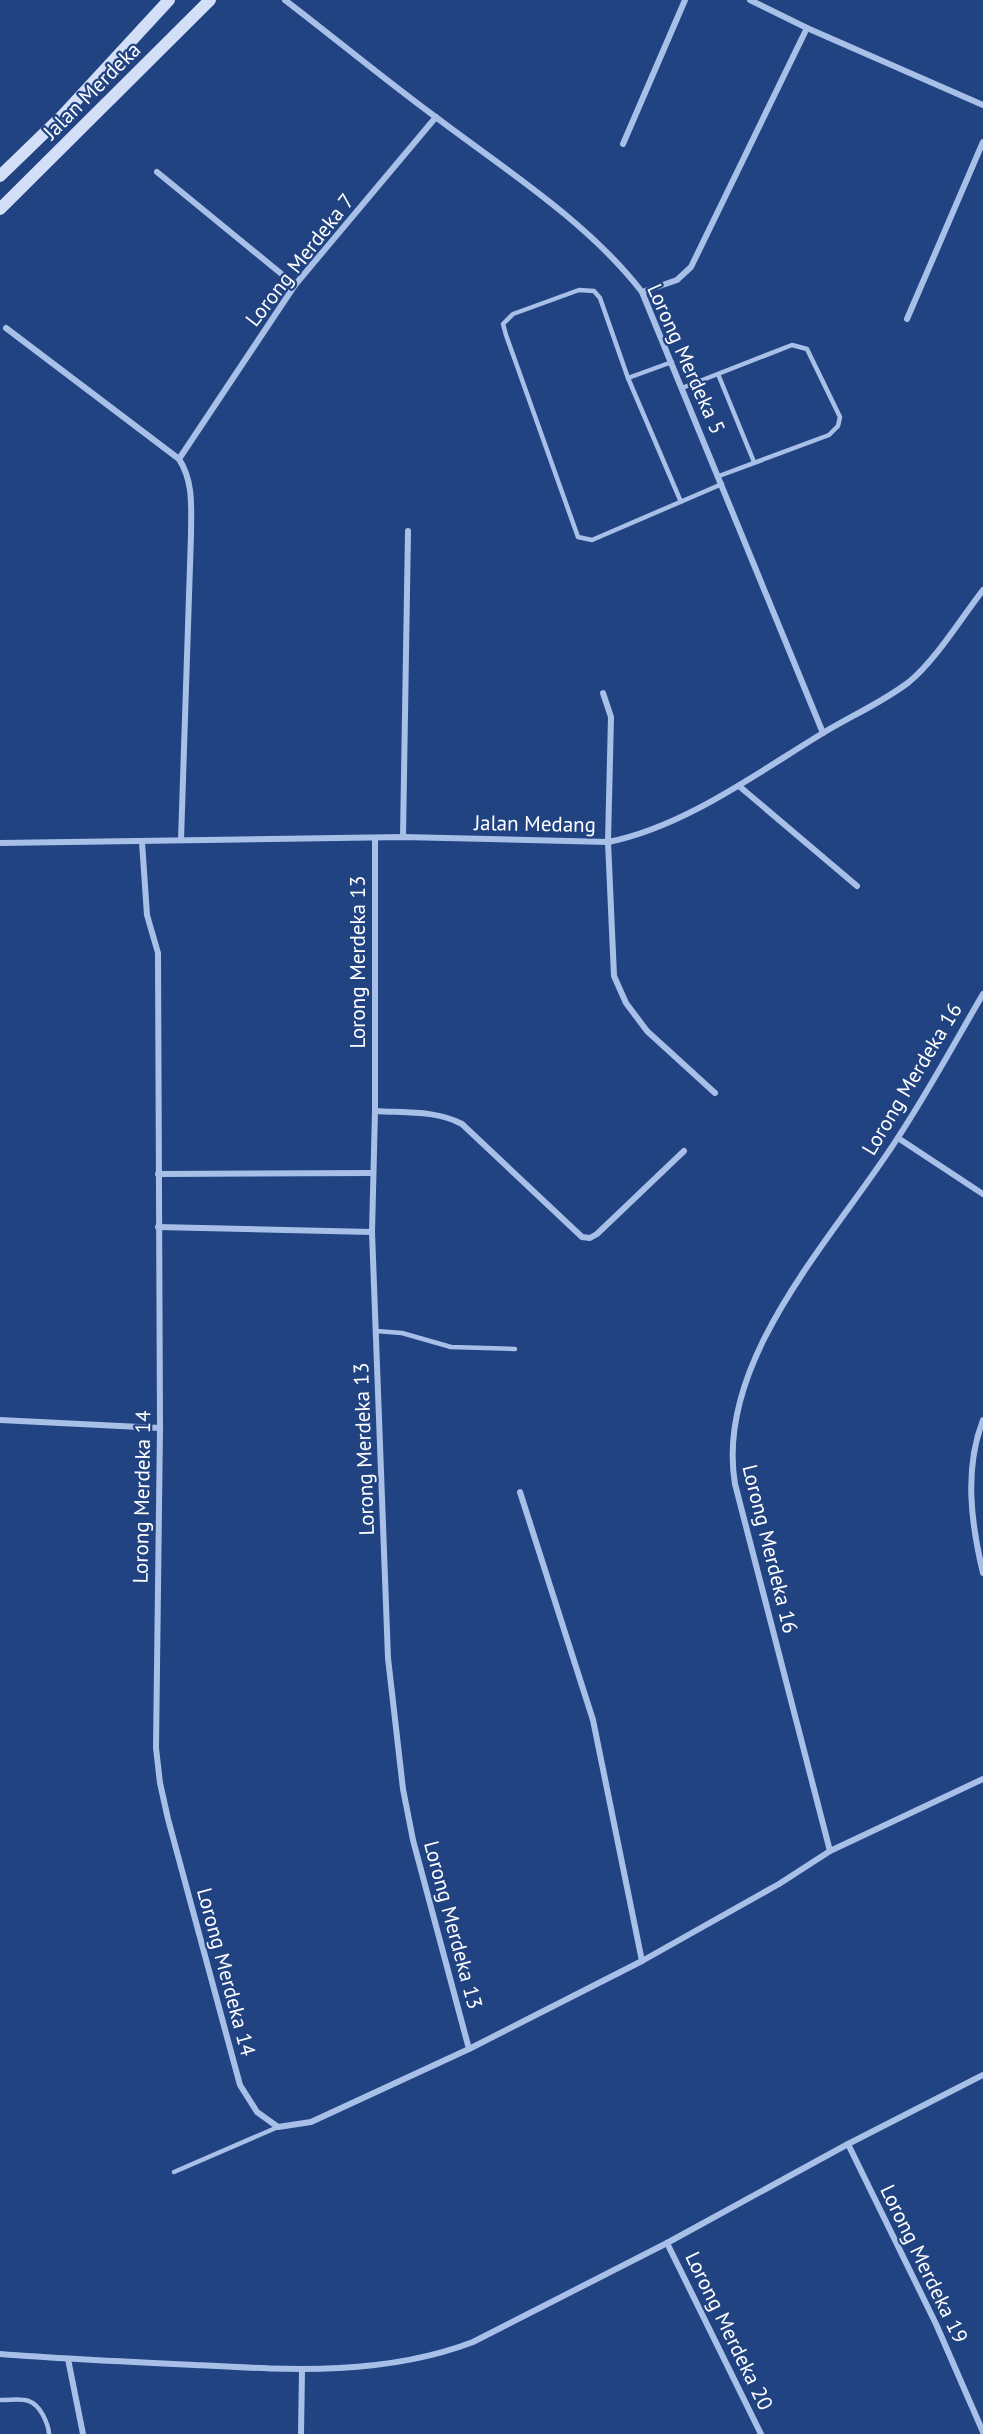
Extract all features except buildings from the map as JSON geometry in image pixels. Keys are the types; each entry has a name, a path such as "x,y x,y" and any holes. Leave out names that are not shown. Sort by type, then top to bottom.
{"main road":[{"name":"Jalan Merdeka","path":"0,176 62,116 169,0"},
{"name":"Jalan Merdeka","path":"0,209 210,0"}],"street":[{"name":"Lorong Merdeka 5","path":"285,0 531,187 605,250 642,292 823,733"},
{"path":"623,144 685,0"},
{"path":"750,0 807,28 983,105"},
{"path":"642,292 677,280 691,267 807,28"},
{"name":"Lorong Merdeka 7","path":"178,459 295,285 436,117"},
{"path":"907,319 983,142"},
{"path":"157,172 295,285"},
{"path":"6,328 178,459 185,469 190,488 191,535 181,840"},
{"path":"403,837 408,531"},
{"name":"Jalan Medang","path":"0,843 403,837 608,842 633,837 657,828 739,786 909,681 946,639 983,590"},
{"path":"603,693 611,717 608,842 614,976 626,1003 647,1031 716,1093"},
{"path":"739,786 856,886"},
{"name":"Lorong Merdeka 13","path":"375,838 375,1111 372,1232 388,1658 403,1789 413,1840 469,2049"},
{"name":"Lorong Merdeka 14","path":"142,842 147,915 158,953 160,1428 156,1736 160,1783 240,2085 257,2112 279,2127"},
{"name":"Lorong Merdeka 16","path":"830,1851 735,1484 731,1460 732,1440 740,1400 775,1316 898,1138 983,994"},
{"path":"375,1111 435,1114 448,1116 462,1124 582,1237 590,1238 597,1234 684,1151"},
{"path":"898,1138 983,1194"},
{"path":"158,1174 373,1173"},
{"path":"158,1227 372,1232"},
{"path":"0,1420 160,1428"},
{"path":"983,1420 973,1458 972,1492 973,1530 983,1573"},
{"path":"520,1492 593,1720 642,1961"},
{"path":"279,2127 311,2122 330,2115 469,2049 642,1961 778,1884 830,1851 983,1779"},
{"path":"0,2354 302,2370 381,2364 441,2354 473,2342 667,2243 848,2144 983,2075"},
{"name":"Lorong Merdeka 19","path":"848,2144 936,2324 983,2432"},
{"name":"Lorong Merdeka 20","path":"667,2243 761,2434"},
{"path":"68,2359 83,2434"},
{"path":"302,2370 302,2434"}],"lane":[{"path":"681,502 628,378 600,298 591,290 579,290 513,314 503,324 578,537 592,540 681,502 722,484"},
{"path":"682,388 792,345 807,349 840,417 838,426 829,435 719,476"},
{"path":"628,378 672,362"},
{"path":"718,374 754,462"},
{"path":"376,1332 402,1333 451,1347 515,1349"},
{"path":"174,2172 279,2127"},
{"path":"0,2400 29,2400 37,2404 49,2428 49,2434"}]}
